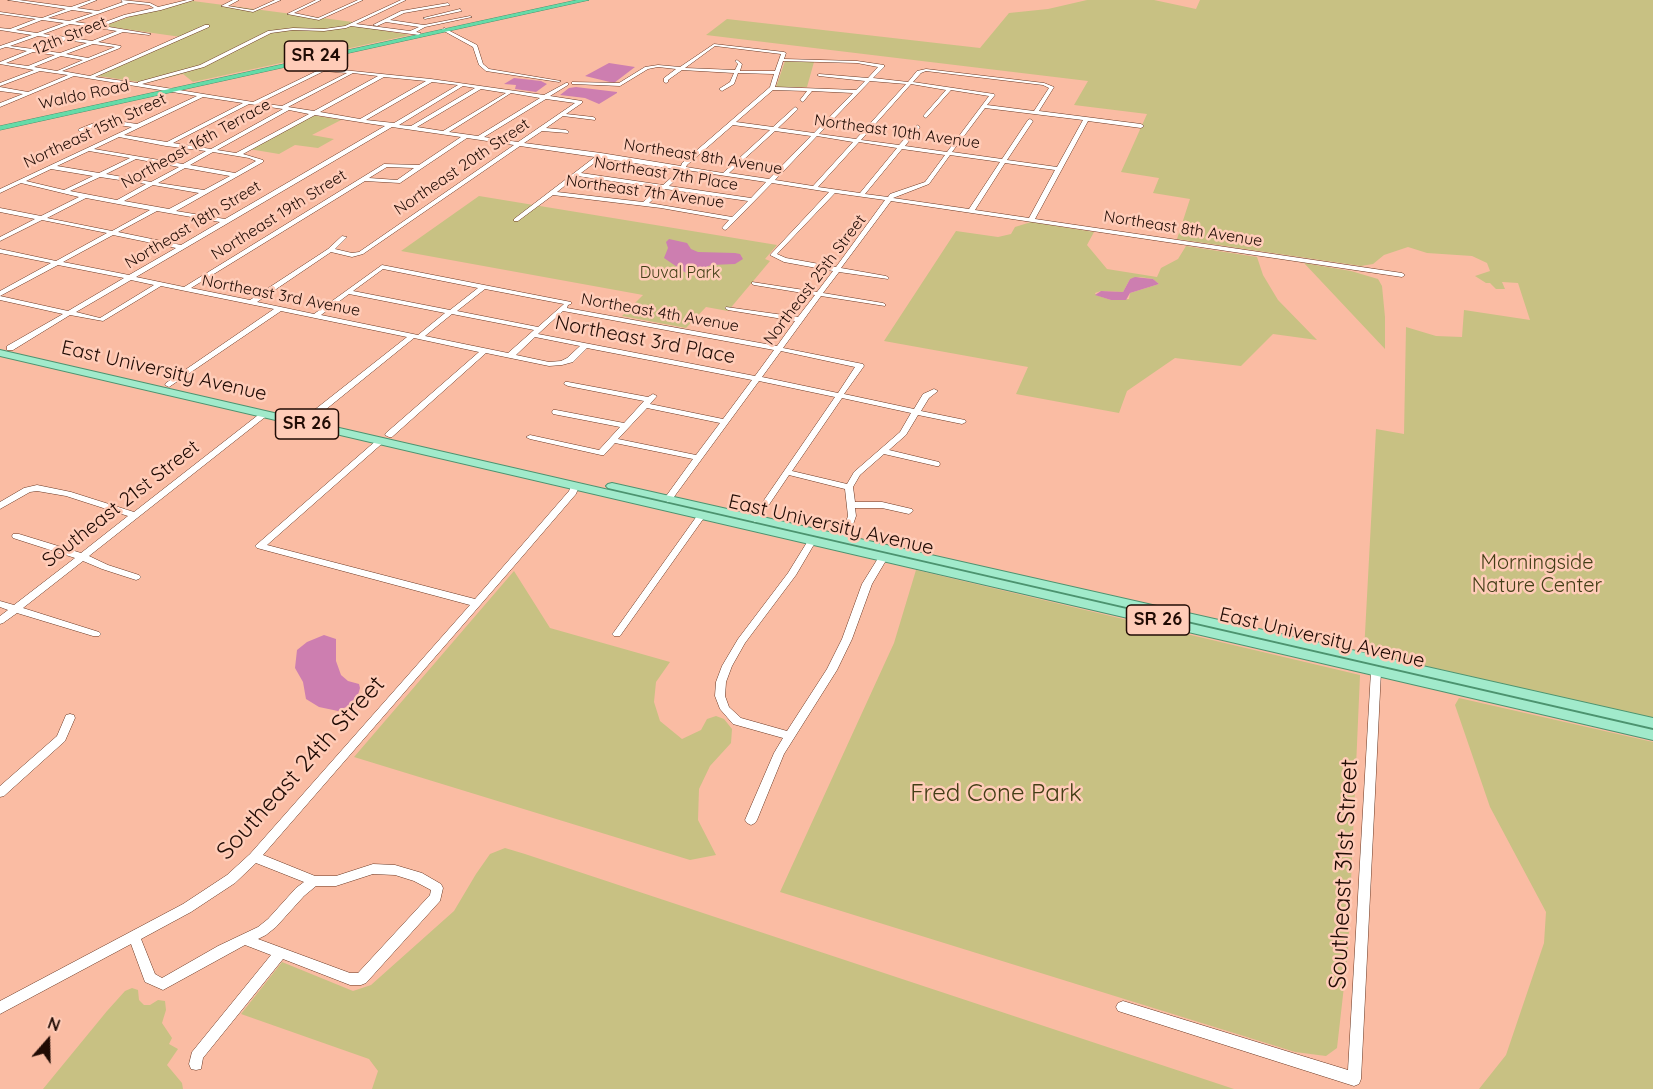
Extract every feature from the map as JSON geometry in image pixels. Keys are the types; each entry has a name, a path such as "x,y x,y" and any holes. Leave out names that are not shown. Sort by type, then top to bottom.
{"highway":[{"name":"Waldo Road","path":"0,128 578,0"},
{"name":"Waldo Road","path":"175,90 235,74 586,0"},
{"path":"463,35 459,30 464,26"},
{"path":"150,96 160,91 156,87"}],"main road":[{"name":"East University Avenue","path":"3,352 91,370 1324,654 1653,723"},
{"name":"East University Avenue","path":"1324,654 1376,671 1653,735"}],"street":[{"path":"10,0 126,16"},
{"path":"20,6 38,0"},
{"path":"0,34 95,0"},
{"path":"114,0 150,4 159,9"},
{"path":"0,63 126,16 192,0"},
{"path":"237,0 223,6 253,11 279,0"},
{"path":"319,0 289,14 320,18 361,0"},
{"path":"138,84 202,66 270,32 352,25 404,0"},
{"path":"2,47 127,2"},
{"path":"375,25 410,11 448,4"},
{"path":"0,13 10,9"},
{"path":"425,18 460,10"},
{"path":"410,11 436,24"},
{"path":"0,13 149,34"},
{"path":"384,21 424,26 470,17"},
{"path":"352,25 420,34"},
{"path":"90,77 207,26"},
{"path":"411,33 424,26"},
{"path":"0,29 119,46 57,72"},
{"path":"449,30 482,46"},
{"path":"449,30 475,46 483,55 487,65 496,69 562,82"},
{"name":"12th Street","path":"28,68 122,31"},
{"path":"644,204 683,171 682,168 770,89 782,60 782,52 714,45 666,79 666,82"},
{"path":"2,47 88,59"},
{"path":"725,228 881,65 825,60 782,60"},
{"path":"722,89 732,83 740,64 737,62"},
{"name":"Northeast 8th Avenue","path":"0,63 360,121 1402,275"},
{"path":"478,138 562,82 572,78 575,82 620,85 643,71 658,66 777,73"},
{"name":"12th Street","path":"0,87 40,69"},
{"path":"166,144 323,69 431,80 544,96"},
{"name":"Northeast 16th Terrace","path":"118,202 352,72"},
{"path":"814,188 919,72 1052,87 1036,112"},
{"path":"0,105 74,75"},
{"path":"819,75 871,77 950,88"},
{"path":"237,155 383,76"},
{"path":"360,121 431,80"},
{"name":"Northeast 18th Street","path":"3,352 462,85"},
{"path":"0,87 27,93"},
{"path":"412,128 480,87"},
{"path":"926,116 950,88"},
{"name":"Northeast 25th Street","path":"665,503 890,199 897,192 927,183 985,106 991,94 950,88"},
{"path":"770,89 857,92"},
{"path":"803,100 810,89"},
{"path":"444,133 510,92"},
{"name":"Northeast 15th Street","path":"0,190 201,96"},
{"name":"Northeast 20th Street","path":"330,250 358,254 580,102 544,96"},
{"path":"985,106 1141,126"},
{"path":"725,174 795,109"},
{"path":"563,115 593,119"},
{"path":"1031,220 1086,119"},
{"path":"971,211 1030,121"},
{"path":"81,130 100,122 137,126"},
{"name":"Northeast 10th Avenue","path":"733,123 1058,169"},
{"path":"861,195 917,128"},
{"path":"542,129 566,132"},
{"path":"117,135 260,160 171,211"},
{"path":"364,178 398,182 466,136"},
{"path":"87,149 133,159 237,175"},
{"path":"516,220 601,155"},
{"path":"66,191 133,159"},
{"name":"Northeast 19th Street","path":"184,290 389,164 419,167"},
{"path":"50,167 205,192"},
{"name":"Northeast 7th Place","path":"577,174 752,200"},
{"path":"20,181 86,196 225,221"},
{"path":"833,191 774,255 777,258 886,278"},
{"name":"Northeast 7th Avenue","path":"552,193 644,204 734,219"},
{"path":"0,239 86,196"},
{"path":"0,296 156,209"},
{"path":"0,210 183,247"},
{"path":"251,303 330,250 344,237"},
{"name":"Northeast 3rd Avenue","path":"0,251 158,285 556,364 570,360 585,346"},
{"name":"Northeast 4th Avenue","path":"347,292 382,267 569,303 562,309"},
{"path":"754,283 883,305"},
{"path":"0,296 101,320 158,285"},
{"path":"307,420 483,287"},
{"path":"315,316 347,292"},
{"name":"Northeast 3rd Place","path":"347,292 536,332 585,346 758,379 839,398 962,422"},
{"path":"728,308 801,320"},
{"path":"165,387 279,309"},
{"path":"510,356 562,309"},
{"name":"Northeast 4th Avenue","path":"562,309 860,366 839,398"},
{"path":"476,603 260,546 484,351"},
{"path":"568,384 649,401 725,422"},
{"path":"841,543 852,522 849,487 857,474 903,433 926,396 934,391"},
{"path":"754,523 839,398"},
{"path":"530,437 601,453 649,401"},
{"name":"Southeast 21st Street","path":"0,621 270,411"},
{"path":"556,412 627,426"},
{"path":"612,440 699,458"},
{"path":"883,450 895,456 936,465"},
{"path":"788,472 849,487"},
{"name":"Southeast 24th Street","path":"0,1008 135,937 231,879 254,857 573,492 576,482"},
{"path":"0,506 27,490 38,488 68,494 136,516"},
{"path":"850,505 882,505 909,511"},
{"path":"617,634 705,512"},
{"path":"16,536 136,577"},
{"path":"789,736 737,721 725,709 720,696 721,682 726,666 741,641 790,576 814,537"},
{"path":"751,820 767,780 789,736 832,670 847,639 867,584 885,553"},
{"path":"0,603 96,634"},
{"name":"Southeast 31st Street","path":"1123,1007 1354,1079 1376,671"},
{"path":"0,793 61,738 70,718"},
{"path":"247,940 350,979 364,977 436,897 437,892 435,885 395,870 373,870 336,881 314,881 254,857"},
{"path":"135,937 150,978 161,984 168,983 222,951 247,940 272,923 300,892 314,881"},
{"path":"196,1064 197,1056 280,953"}],"green space":[{"name":"Morningside Nature Center","path":"1087,0 1154,0 1196,9 1200,0 1653,0 1653,718 1364,652 1376,429 1404,434 1406,327 1436,336 1462,337 1464,310 1530,320 1518,283 1502,282 1505,289 1496,289 1490,283 1475,276 1490,271 1487,263 1472,256 1427,253 1408,247 1384,255 1373,264 1361,266 1177,239 1190,199 1153,193 1159,178 1121,172 1147,114 1074,105 1088,81 706,35 727,19 980,48 1009,13 1048,9"},
{"path":"193,1 353,22 350,25 410,35 193,82 183,74 146,83 91,75 181,37 104,26 135,15"},
{"path":"785,61 814,62 807,87 776,87"},
{"path":"312,115 341,120 312,135 334,139 318,148 295,145 279,154 249,149"},
{"name":"Duval Park","path":"479,196 777,245 765,259 770,261 728,311 706,307 686,328 622,316 643,295 401,251"},
{"path":"1031,222 1094,232 1087,245 1107,269 1157,277 1161,268 1178,259 1186,246 1257,257 1263,275 1278,300 1317,340 1273,334 1241,366 1175,358 1127,391 1119,413 1016,394 1028,367 884,341 956,231 998,237 1011,234 1015,227","holes":["1140,277 1153,279 1159,284 1130,293 1129,299 1111,300 1095,293 1123,292 1130,279"]},
{"path":"1304,263 1351,271 1378,279 1382,286 1385,349"},
{"name":"Fred Cone Park","path":"916,570 1360,675 1348,951 1337,1048 1326,1056 1295,1052 780,892 894,643"},
{"path":"514,571 550,628 670,662 656,682 654,702 660,721 682,739 701,730 707,719 716,716 724,719 732,729 731,743 710,766 699,789 698,820 716,855 690,860 354,757"},
{"path":"1459,698 1653,742 1653,1089 1479,1089 1506,1055 1544,943 1546,912 1490,807 1455,705"},
{"path":"505,848 1234,1089 372,1089 378,1071 369,1059 241,1014 282,962 353,991 371,985 454,911 490,854"},
{"path":"132,988 138,990 139,1000 144,1005 150,1005 158,1000 165,1001 166,1010 162,1023 172,1038 169,1044 178,1049 167,1065 182,1083 183,1089 43,1089 107,1011 125,991"}],"shaded area":[{"path":"609,63 635,67 614,83 585,76"},
{"path":"514,78 541,81 547,84 536,92 515,89 516,85 504,84"},
{"path":"569,88 617,93 599,104 585,98 560,95"},
{"path":"669,239 687,243 691,249 698,252 735,253 740,254 743,259 735,264 711,265 692,273 686,273 664,258 668,248 666,242"},
{"path":"1135,277 1153,279 1159,284 1130,293 1126,300 1111,300 1095,295 1101,291 1123,292 1130,279"},
{"path":"324,635 336,639 336,661 341,675 348,681 359,684 360,688 356,702 338,711 319,707 306,699 303,682 295,668 297,650 307,642"}]}
